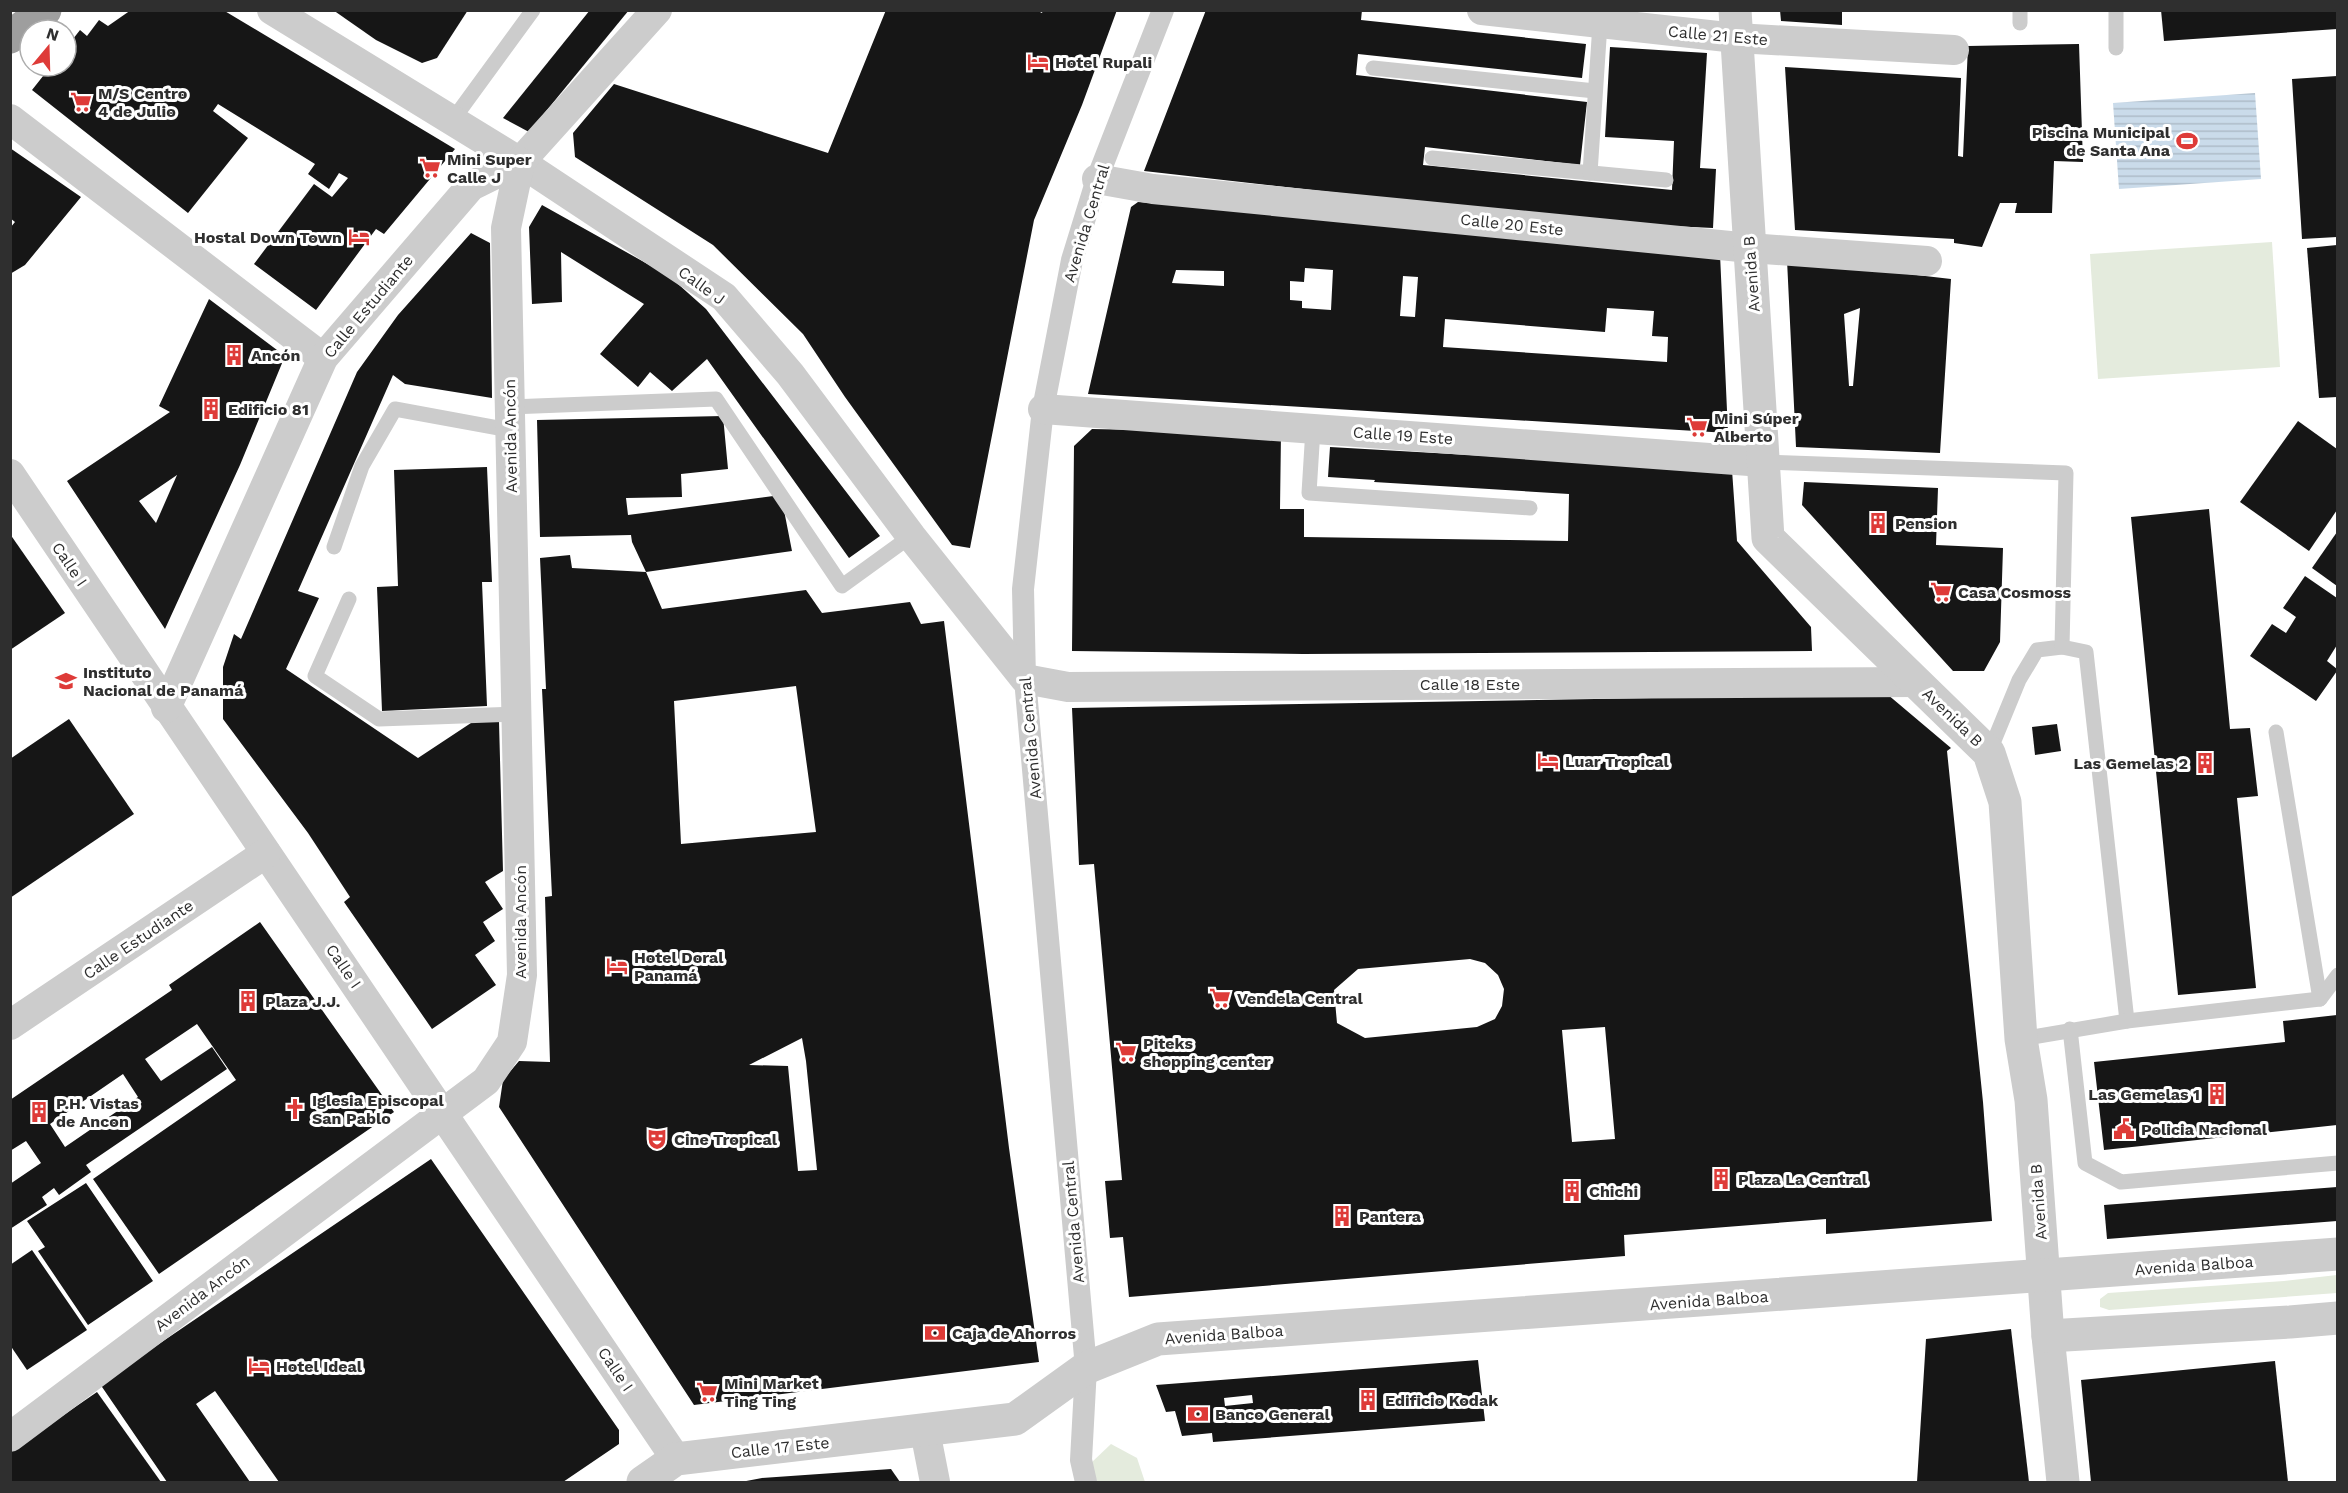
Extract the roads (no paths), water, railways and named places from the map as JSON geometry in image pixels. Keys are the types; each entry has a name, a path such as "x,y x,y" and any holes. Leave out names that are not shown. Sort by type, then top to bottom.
{"highway":[{"path":"10,37 45,10"}],"street":[{"name":"Calle J","path":"272,10 519,162 724,297 790,374 911,536 1024,679"},
{"name":"Calle Estudiante","path":"166,708 323,358 471,186 519,162 657,10"},
{"name":"Avenida Central","path":"1086,1482 1081,1460 1086,1368 1024,679 1023,589 1043,409 1072,260 1097,179 1164,10"},
{"name":"Calle 21 Este","path":"1488,11 1600,24 1736,24 1954,50"},
{"name":"Avenida B","path":"1736,24 1768,538 1989,753 2005,802 2021,1039 2031,1100 2048,1336 2063,1482"},
{"path":"10,119 323,358"},
{"name":"Avenida Ancón","path":"10,1437 486,1081 512,1042 522,975 506,228 519,162"},
{"name":"Calle 20 Este","path":"1097,179 1153,189 1750,248 1927,261"},
{"name":"Calle 19 Este","path":"1043,409 1763,462"},
{"name":"Calle I","path":"10,474 166,708 444,1113 676,1459"},
{"name":"Calle 18 Este","path":"1024,679 1068,687 1917,682"},
{"name":"Calle Estudiante","path":"10,1025 266,853"},
{"name":"Avenida Balboa","path":"925,1431 1015,1419 1086,1368 1158,1339 2044,1277 2337,1254"},
{"path":"2048,1336 2337,1318"},
{"path":"925,1431 935,1482"},
{"name":"Calle 17 Este","path":"643,1482 676,1459 925,1431"}],"lane":[{"path":"452,121 533,10"},
{"path":"2116,10 2116,48"},
{"path":"1590,173 1600,24"},
{"path":"1373,68 1595,91"},
{"path":"1432,158 1666,180"},
{"path":"334,547 362,466 395,409 510,419 717,399 842,586 911,536"},
{"path":"1313,429 1309,493 1530,508"},
{"path":"1763,462 2066,473 2062,647"},
{"path":"349,599 315,676 379,719 517,714"},
{"path":"1989,753 2019,680 2037,650 2062,647 2086,652 2127,1021"},
{"path":"2276,732 2320,999"},
{"path":"2021,1039 2127,1021 2320,999 2337,975"},
{"path":"2070,1029 2085,1163 2121,1182 2337,1163"}],"water":[{"name":"Piscina Municipal de Santa Ana","path":"2255,93 2261,179 2119,189 2113,103"}],"place":[{"name":"Hotel Rupali","path":"1038,62"},
{"name":"M/S Centro 4 de Julio","path":"81,102"},
{"name":"Piscina Municipal de Santa Ana","path":"2187,141"},
{"name":"Mini Super Calle J","path":"430,168"},
{"name":"Hostal Down Town","path":"359,237"},
{"name":"Ancón","path":"234,355"},
{"name":"Edificio 81","path":"211,409"},
{"name":"Mini Súper Alberto","path":"1697,427"},
{"name":"Pension","path":"1878,523"},
{"name":"Casa Cosmoss","path":"1941,592"},
{"name":"Instituto Nacional de Panamá","path":"66,681"},
{"name":"Luar Tropical","path":"1548,761"},
{"name":"Las Gemelas 2","path":"2205,763"},
{"name":"Hotel Doral Panamá","path":"617,966"},
{"name":"Vendela Central","path":"1220,998"},
{"name":"Plaza J.J.","path":"248,1001"},
{"name":"Piteks shopping center","path":"1126,1052"},
{"name":"Las Gemelas 1","path":"2217,1094"},
{"name":"Iglesia Episcopal San Pablo","path":"295,1109"},
{"name":"P.H. Vistas de Ancon","path":"39,1112"},
{"name":"Policia Nacional","path":"2124,1129"},
{"name":"Cine Tropical","path":"657,1139"},
{"name":"Plaza La Central","path":"1721,1179"},
{"name":"Chichi","path":"1572,1191"},
{"name":"Pantera","path":"1342,1216"},
{"name":"Caja de Ahorros","path":"935,1333"},
{"name":"Hotel Ideal","path":"259,1366"},
{"name":"Mini Market Ting Ting","path":"707,1392"},
{"name":"Edificio Kodak","path":"1368,1400"},
{"name":"Banco General","path":"1198,1414"}]}
